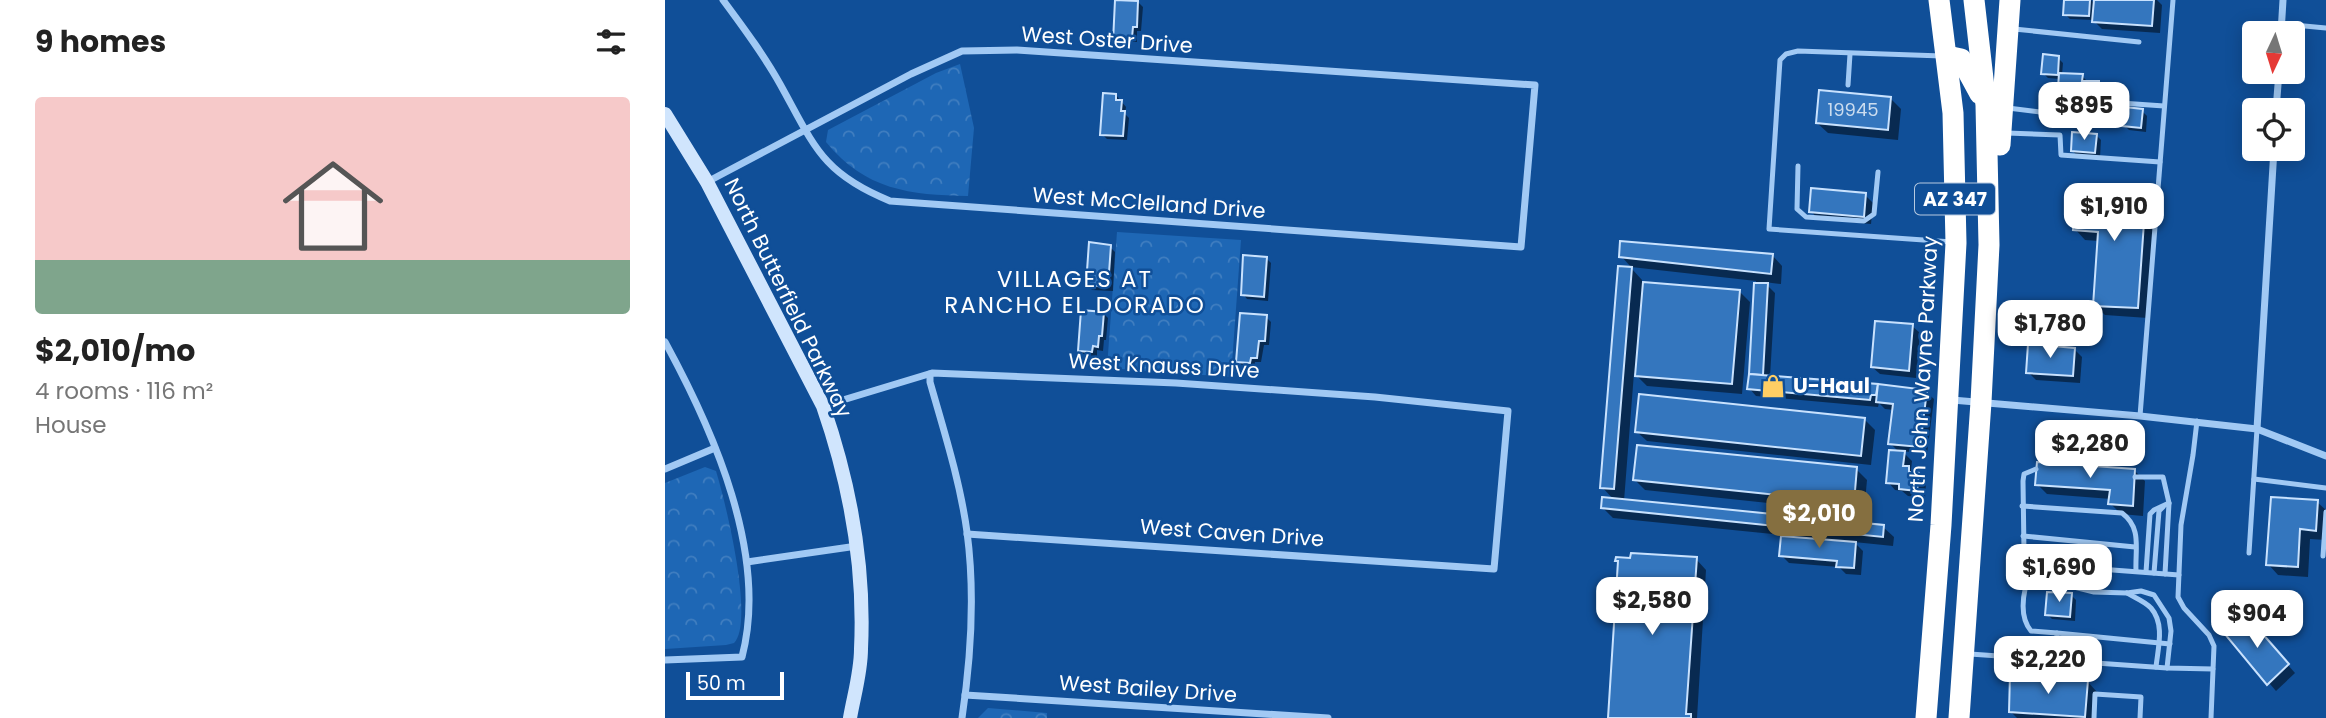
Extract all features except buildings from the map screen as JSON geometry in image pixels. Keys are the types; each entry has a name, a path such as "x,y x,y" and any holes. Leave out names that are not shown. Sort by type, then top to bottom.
{"highway":[{"name":"North John Wayne Parkway","path":"1926,718 1948,400 1955,243 1953,113 1939,0"},
{"name":"AZ 347","path":"1959,718 1986,324 1994,106 1974,0"},
{"path":"1994,106 2008,29 2010,0"},
{"path":"1947,56 1961,59 1968,67 1994,106 2000,133 1998,267 1995,295 1986,324"},
{"path":"1940,512 1954,527 1969,584"}],"street":[{"name":"West McClelland Drive","path":"723,0 779,83 803,130 828,165 862,190 890,201 1521,247"},
{"path":"2282,21 2283,0"},
{"name":"West Oster Drive","path":"707,182 911,74 962,51 1017,50 1535,86 1521,247"},
{"name":"North Butterfield Parkway","path":"665,114 707,182 823,406 850,496 858,546 862,650 850,718"},
{"path":"2257,429 2273,161"},
{"path":"665,342 715,448 735,507 747,562 747,637 742,657 665,660"},
{"path":"930,374 958,481 968,534 970,598 962,718"},
{"name":"West Knauss Drive","path":"823,406 930,374 1187,384 1375,397 1508,411 1494,569"},
{"path":"1948,400 2197,421 2257,429 2326,456"},
{"path":"665,469 715,448"},
{"name":"West Caven Drive","path":"968,534 1494,569"},
{"path":"747,562 858,546"},
{"name":"West Bailey Drive","path":"965,695 1328,718"}],"lane":[{"path":"2140,416 2173,0"},
{"path":"2305,26 2326,28"},
{"path":"2008,29 2139,42"},
{"path":"1947,56 1798,51 1786,54 1780,60 1769,229 1955,243"},
{"path":"1848,85 1850,54"},
{"path":"1994,106 2081,117 2121,103 2164,106"},
{"path":"2000,133 2060,135 2061,155 2160,162"},
{"path":"1798,166 1796,199 1797,209 1801,213 1806,216 1856,221 1864,221 1874,215 1878,172"},
{"path":"2197,421 2181,525 2178,597 2184,608 2209,635 2214,646 2211,718"},
{"path":"2249,553 2257,429"},
{"path":"2036,469 2024,474 2022,506 2024,552 2033,564 2179,575"},
{"path":"2135,477 2163,477 2169,503 2165,574"},
{"path":"2254,479 2326,488"},
{"path":"2146,572 2150,514 2169,503"},
{"path":"2154,573 2159,511 2169,503"},
{"path":"2022,506 2122,513 2132,521 2136,533 2136,571"},
{"path":"2323,556 2326,512"},
{"path":"2024,536 2135,547"},
{"path":"2033,564 2025,584 2024,620 2031,631 2170,644"},
{"path":"2025,584 2127,593 2141,591 2154,595 2169,618 2167,668"},
{"path":"2127,593 2150,608 2158,619 2156,667"},
{"path":"2055,660 2057,634"},
{"path":"1963,654 2213,669"},
{"path":"2094,718 2095,694 2141,697 2140,718"}],"green space":[{"path":"960,64 974,128 968,196 927,194 890,187 856,171 826,142 828,130 936,73"},
{"path":"1117,232 1241,240 1231,377 1107,368"},
{"path":"705,467 716,471 726,507 740,587 740,631 734,643 726,645 665,649 665,483"},
{"path":"988,708 1047,713 1047,718 978,718"}],"place":[{"name":"U-Haul","path":"1773,386"}],"district":[{"name":"VILLAGES AT RANCHO EL DORADO","path":"1075,292"}]}
